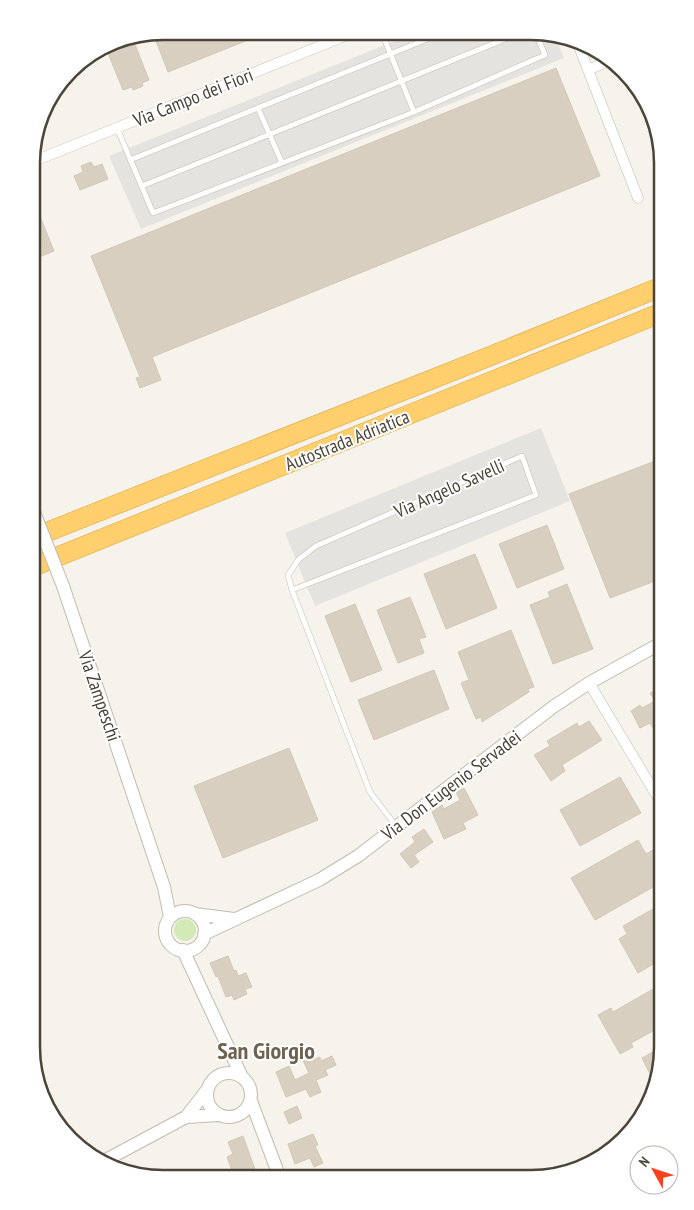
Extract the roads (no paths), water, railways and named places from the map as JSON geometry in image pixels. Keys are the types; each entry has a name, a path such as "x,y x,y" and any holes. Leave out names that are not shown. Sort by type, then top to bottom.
{"highway":[{"name":"Autostrada Adriatica","path":"40,535 654,290"},
{"name":"Autostrada Adriatica","path":"40,564 654,316"}],"street":[{"name":"Via Campo dei Fiori","path":"40,159 335,40"},
{"path":"581,51 638,198"},
{"path":"588,70 603,64"},
{"name":"Via Zampeschi","path":"40,527 63,586 164,887 170,917"},
{"name":"Via Don Eugenio Servadei","path":"204,934 319,880 358,856 553,707 589,683 654,647"},
{"path":"589,683 654,793"},
{"name":"Via Zampeschi","path":"164,887 192,912"},
{"path":"197,946 183,950 172,946 165,935 166,922 170,917 179,912 192,912 234,919"},
{"path":"192,912 203,922 204,934 197,946 196,975"},
{"path":"183,950 196,975 230,1054 241,1076 250,1086 251,1101 277,1170"},
{"path":"186,1117 207,1090 210,1083 221,1074 230,1054"},
{"path":"221,1074 234,1073 241,1076"},
{"path":"207,1090 208,1104 218,1115"},
{"path":"109,1158 186,1117 218,1115 230,1118 242,1114 251,1101"},
{"path":"242,1114 258,1120"}],"lane":[{"path":"385,40 414,112"},
{"path":"130,160 426,40"},
{"path":"142,186 505,40"},
{"path":"117,128 153,213 414,112 545,55 539,40"},
{"path":"258,108 282,163"},
{"name":"Via Angelo Savelli","path":"292,590 536,495 522,456 316,546 299,559 288,574 292,590 370,792 396,826"}],"district":[{"name":"San Giorgio","path":"266,1050"}]}
